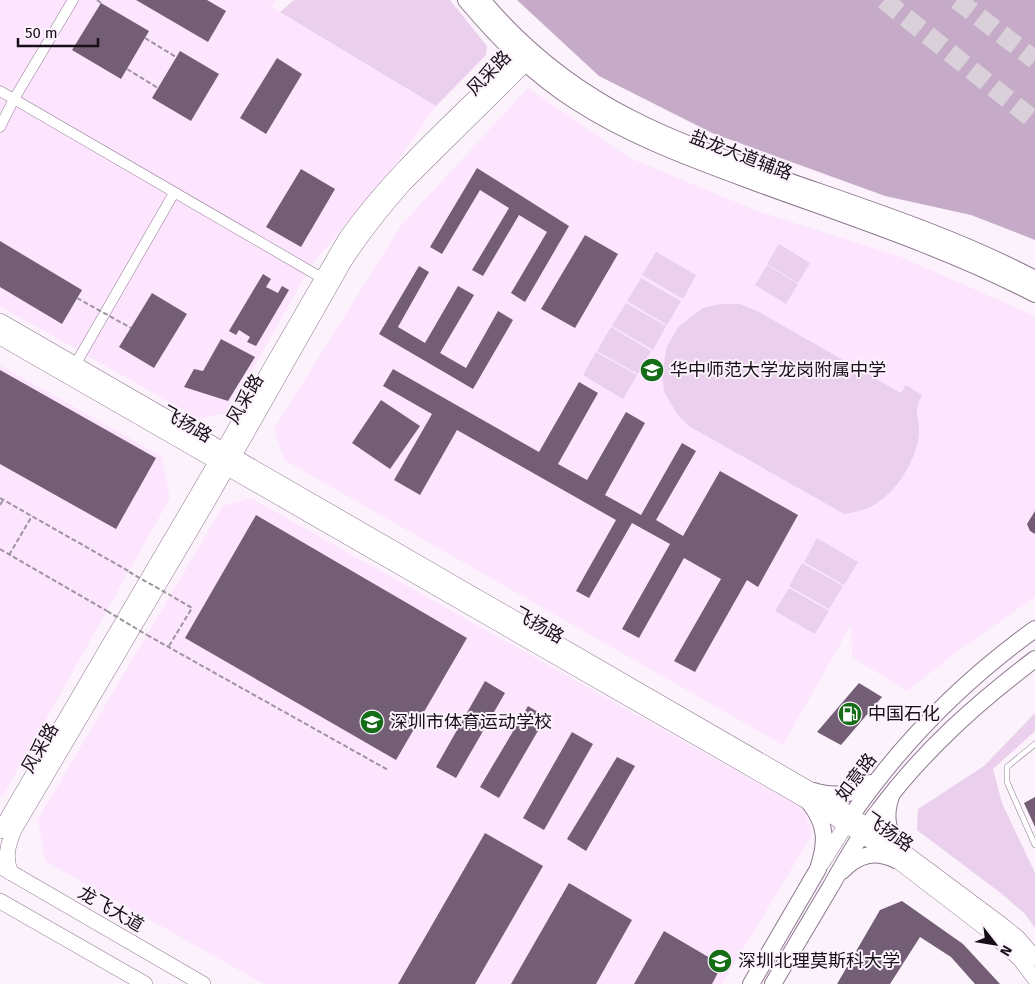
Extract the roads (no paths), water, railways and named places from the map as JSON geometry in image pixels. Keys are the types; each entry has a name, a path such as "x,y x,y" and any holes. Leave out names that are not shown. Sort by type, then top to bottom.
{"main road":[{"name":"盐龙大道辅路","path":"466,0 490,29 576,101 621,127 686,157 916,241 985,270 1035,294"},
{"name":"盐龙大道辅路","path":"482,0 506,26 524,56 654,130 935,235 1015,268 1035,279"},
{"name":"如意路","path":"848,820 877,779 957,692 990,663 1035,629"},
{"path":"773,984 864,830 892,793 921,758 950,729 1035,659"},
{"path":"818,869 824,853 825,840 824,830 811,796 846,795 877,779"},
{"path":"835,878 851,863 868,855 898,855 888,825 888,806 892,793"},
{"name":"如意路","path":"751,984 818,869"}],"street":[{"path":"0,128 14,100 73,0"},
{"name":"风采路","path":"6,870 8,847 14,830 225,460 322,278 346,238 384,189 524,56"},
{"name":"风采路","path":"0,831 344,262 364,233 404,184 524,56"},
{"path":"0,91 322,278"},
{"path":"0,111 14,100"},
{"path":"75,365 174,193"},
{"path":"1015,268 1035,274"},
{"name":"飞扬路","path":"0,321 75,365 225,460"},
{"name":"飞扬路","path":"0,337 225,460 811,796 1002,925 1033,953"},
{"name":"如意路","path":"818,869 848,820"},
{"name":"飞扬路","path":"898,855 1006,944 1035,979"},
{"name":"龙飞大道","path":"6,870 203,984"},
{"path":"0,901 145,984"}],"lane":[{"path":"1035,744 1008,767 1007,782 1035,846"}],"tunnel":[{"path":"884,0 1035,121"},
{"path":"957,0 1035,60"}],"place":[{"name":"华中师范大学龙岗附属中学","path":"652,370"},
{"name":"中国石化","path":"850,714"},
{"name":"深圳市体育运动学校","path":"372,722"},
{"name":"深圳北理莫斯科大学","path":"720,961"}]}
